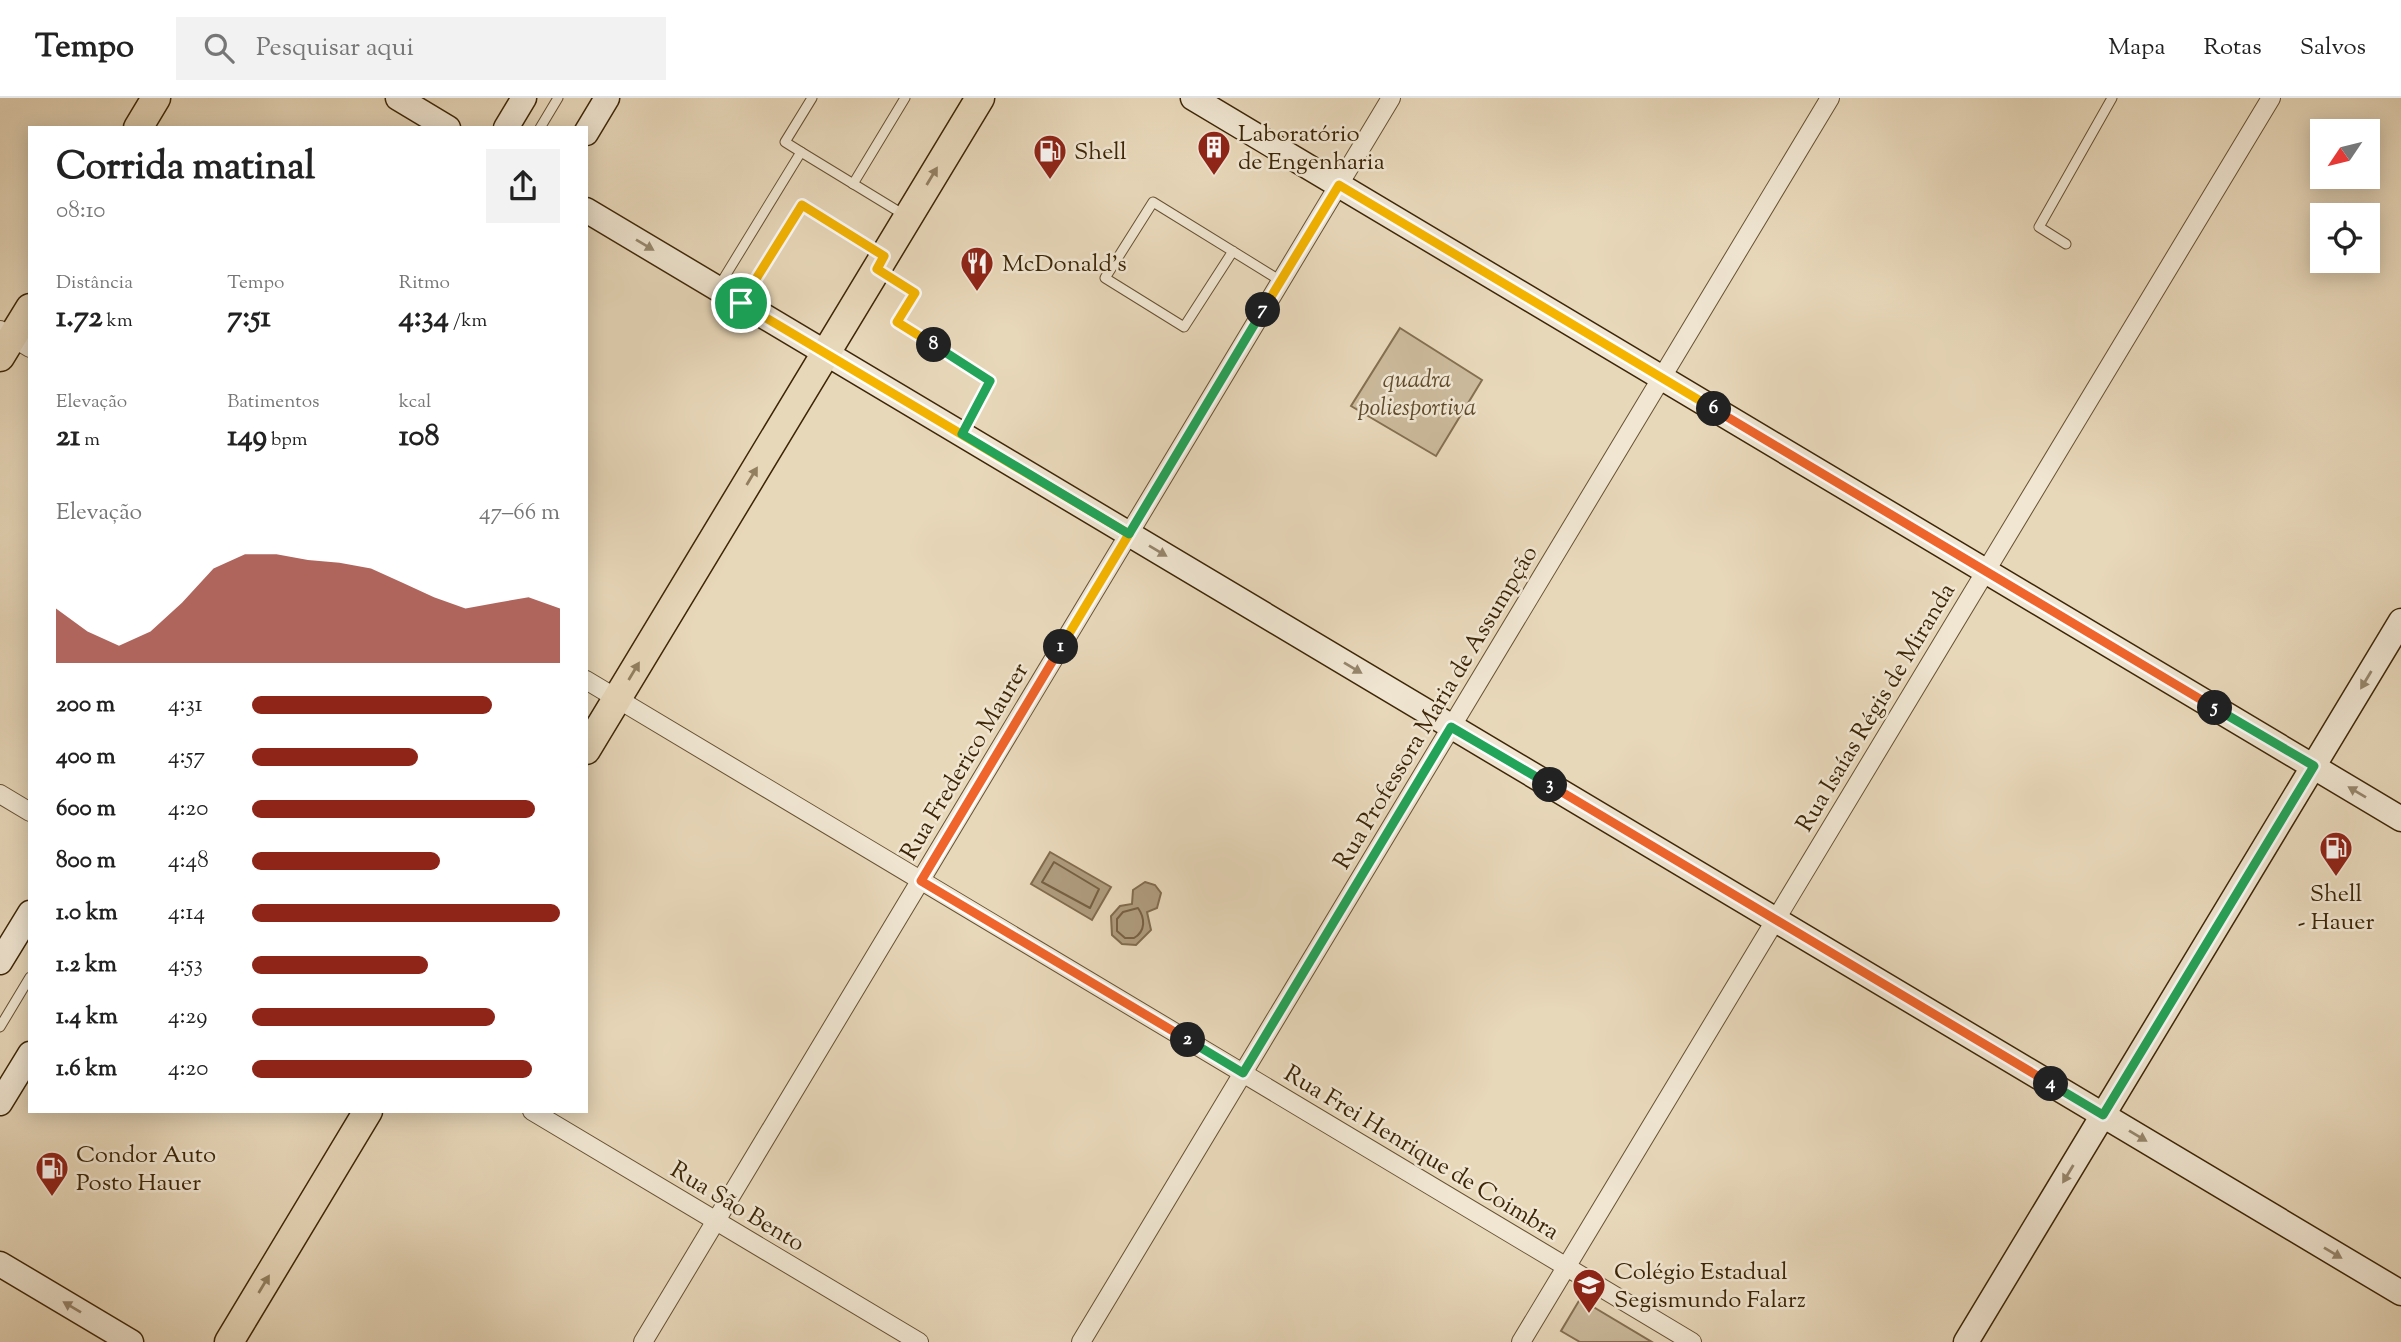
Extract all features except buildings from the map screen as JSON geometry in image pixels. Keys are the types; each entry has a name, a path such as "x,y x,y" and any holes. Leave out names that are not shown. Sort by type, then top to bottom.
{"main road":[{"path":"139,126 156,98"},
{"path":"398,98 445,126"},
{"path":"507,126 524,98"},
{"path":"588,130 607,98"},
{"path":"588,747 980,98"},
{"path":"1193,98 1220,109 1339,185 2401,819"},
{"path":"588,211 2401,1293"},
{"path":"10,343 28,312"},
{"path":"1966,1342 2401,621"},
{"path":"0,962 28,916"},
{"path":"0,1103 28,1057"},
{"path":"229,1342 368,1113"},
{"path":"0,1264 131,1342"}],"street":[{"name":"Rua Frederico Maurer","path":"643,1342 1391,98"},
{"name":"Rua Professora Maria de Assumpção","path":"1081,1342 1830,98"},
{"name":"Rua Isaías Régis de Miranda","path":"1521,1342 2271,98"},
{"name":"Rua Frei Henrique de Coimbra","path":"588,681 1692,1342"},
{"path":"0,794 28,811"},
{"name":"Rua São Bento","path":"535,1113 919,1342"}],"lane":[{"path":"541,126 558,98"},
{"path":"811,98 785,142 907,217"},
{"path":"853,184 905,98"},
{"path":"2066,244 2039,227 2112,98"},
{"path":"718,289 801,152"},
{"path":"1233,251 1184,327 1105,278 1153,202 1233,251 1281,281"},
{"path":"741,303 802,205 880,262 915,293 897,322 990,381 962,434"},
{"path":"0,1027 28,980"}],"green space":[{"name":"quadra poliesportiva","path":"1400,328 1482,380 1436,456 1351,406"},
{"name":"Colégio Estadual Segismundo Falarz","path":"1580,1299 1652,1342 1580,1342 1561,1331"}],"water":[{"path":"1050,852 1111,887 1092,920 1031,884"},
{"path":"1145,882 1155,885 1161,893 1157,908 1147,912 1151,930 1136,945 1122,944 1112,935 1111,916 1120,906 1132,904 1133,890"}],"place":[{"name":"Laboratório de Engenharia","path":"1214,177"},
{"name":"Shell","path":"1050,181"},
{"name":"McDonald's","path":"977,293"},
{"name":"Shell - Hauer","path":"2336,878"},
{"name":"Condor Auto Posto Hauer","path":"52,1198"},
{"name":"Colégio Estadual Segismundo Falarz","path":"1589,1315"}],"route":[{"path":"741,303 802,205 884,256 877,269 915,293 897,322 990,381 962,434 1129,534 1339,185 2314,766 2103,1115 1451,727 1243,1073 921,881 1129,534 741,303"}]}
